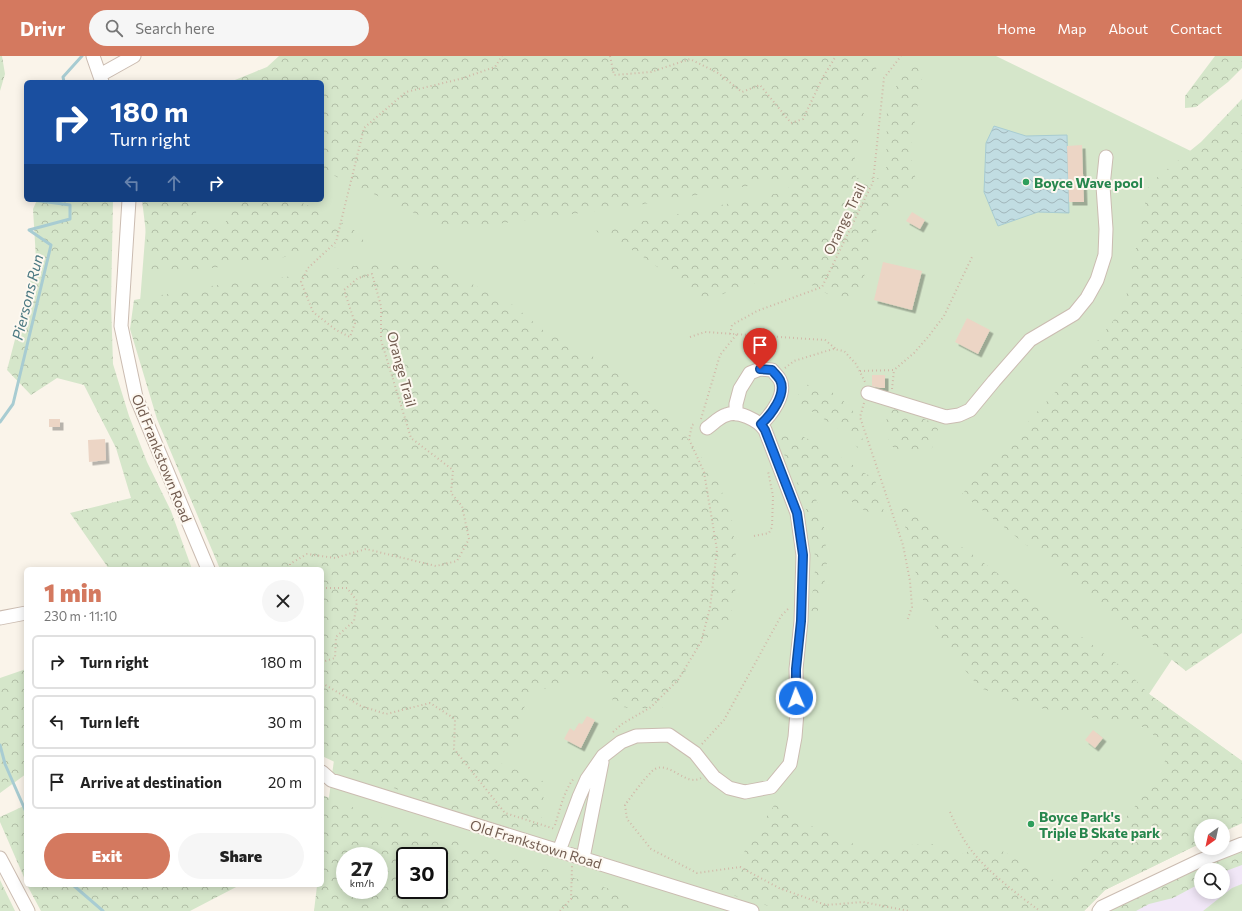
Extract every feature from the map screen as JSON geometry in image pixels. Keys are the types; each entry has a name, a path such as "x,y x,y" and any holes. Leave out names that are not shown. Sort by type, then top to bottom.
{"street":[{"path":"93,56 101,79 134,56"},
{"path":"868,393 946,417 959,415 970,410 1030,340 1074,314 1087,298 1097,280 1105,255 1106,229 1103,186 1106,157"},
{"name":"Old Frankstown Road","path":"129,202 121,326 136,397 207,567"},
{"path":"736,414 736,404 740,389 750,373 760,369 772,370 780,380 782,388 779,399 768,417 761,424"},
{"path":"559,851 560,831 587,779 603,756 621,742 636,736 669,735 695,753 714,777 729,788 744,792 771,787 790,764 795,737 797,712 796,669 801,621 803,555 797,513 765,430 761,424 744,415 726,414 708,428"},
{"path":"0,618 24,613"},
{"path":"578,857 603,756"},
{"name":"Old Frankstown Road","path":"324,774 330,780 752,911"},
{"path":"1099,911 1102,907 1199,861 1242,844"},
{"path":"0,858 28,911"}],"path":[{"name":"Orange Trail","path":"290,567 290,564 307,554 335,558 366,549 436,566 457,561 469,540 462,506 451,493 453,470 411,438 381,340 380,306 372,274 358,278 344,290 355,323 350,337 336,330 313,312 301,282 308,268 336,242 364,128 406,92 460,79 495,67 502,56"},
{"path":"610,56 614,75 651,72 690,59 718,73 742,92 760,85 791,123 803,119 823,77 836,56"},
{"name":"Orange Trail","path":"730,334 732,325 757,311 822,287 873,182 884,78 901,56"},
{"path":"860,371 894,370 914,353 944,316 972,257"},
{"path":"690,337 705,332 825,340 837,350"},
{"path":"611,734 622,724 651,707 678,680 701,642 710,608 717,550 704,472 689,439 692,426 700,420 720,355 736,334"},
{"path":"776,375 794,361 832,349 844,351 856,364 864,378 868,393 860,418 903,546 910,581 912,608 907,621"},
{"path":"892,400 894,370"},
{"path":"754,536 769,533 772,527 773,496 767,473 771,464 777,461"},
{"path":"324,588 346,588 357,601 354,622 336,637 335,658 324,661"},
{"path":"695,753 724,720 781,616 801,597"},
{"path":"324,684 362,706 386,714 430,703 455,719 454,749 505,813 560,831"},
{"path":"710,771 699,779 692,780 662,767 654,770 625,805 627,819 651,849 697,873 740,867 779,888 826,905 863,902 909,911"},
{"path":"544,846 560,831 563,799 570,782 577,773"},
{"path":"950,812 959,833 971,851 987,868 1040,911"},
{"path":"560,911 571,899 578,857"}],"shaded area":[{"path":"1242,851 1242,911 1113,911 1194,871 1194,899 1230,899 1230,863 1212,863"}],"green space":[{"path":"0,56 2,56 5,74 0,91"},
{"path":"279,56 880,56 866,102 854,162 856,178 886,178 887,104 909,62 924,66 910,151 917,186 903,193 881,213 861,288 844,303 788,272 705,300 636,252 595,231 789,191 788,179 626,207 474,227 438,224 324,171 324,80 235,80 267,67"},
{"path":"408,56 996,56 1242,176 1242,554 1149,694 1242,761 1242,823 1230,829 1230,819 1194,819 1194,846 1105,890 1084,911 314,911 321,887 324,887 324,834 334,760 324,601 324,567 320,567 137,340 149,202 324,202 324,84"},
{"path":"1215,56 1242,56 1242,68 1228,82 1196,107 1185,108 1185,96"},
{"path":"1242,99 1242,633 1186,671 962,494 1069,377 1124,307 1149,184 1201,142"},
{"path":"36,202 113,202 111,303 113,364 129,416 147,462 171,511 191,567 108,567 70,513 131,498 116,448 84,385 57,378 31,395 7,370 36,259 33,209"},
{"path":"142,202 194,202 197,218 224,227 230,210 228,202 300,202 352,228 369,246 354,244 263,261 190,271 151,274"},
{"path":"431,263 513,305 543,330 620,371 675,422 717,478 732,520 738,575 728,631 711,632 662,708 628,708 614,705 609,686 602,672 591,675 570,674 554,689 536,689 522,711 517,743 500,763 545,782 540,835 481,820 377,782 324,757 324,567 219,567 157,419 130,329 134,300 223,284 273,279 367,264"},
{"path":"813,382 837,395 852,409 865,446 858,448 845,433 799,403 798,390"},
{"path":"891,408 910,411 930,422 938,429 932,448 916,453 901,452 890,445 886,421"},
{"path":"779,427 822,446 871,477 877,484 882,501 884,514 874,514 865,511 842,493 827,485 819,484 811,488 821,511 825,533 827,568 822,596 815,621 810,617 816,561 805,504 782,450"},
{"path":"898,496 924,521 972,554 1127,671 1149,694 1242,761 1242,823 1230,829 1230,819 1194,819 1194,846 1105,890 1084,911 785,911 719,891 733,875 747,846 775,804 802,822 861,847 934,844 960,855 983,845 992,846 1066,886 1105,843 1162,773 1167,752 1148,728 1034,707 980,688 944,645 921,595"},
{"path":"24,670 24,775 0,793 0,678"},
{"path":"324,796 372,815 603,887 627,893 632,911 314,911 317,887 324,887"},
{"path":"24,806 24,877 0,822 0,817"},
{"path":"1242,847 1242,865 1230,869 1230,863 1208,863 1225,855 1230,855 1230,853"},
{"path":"1194,870 1194,887 1173,898 1149,904 1136,911 1108,911"},
{"path":"0,880 15,911 0,911"},
{"path":"1242,884 1242,911 1203,911 1218,899 1230,899 1230,890"},
{"path":"28,887 236,887 190,911 41,911"}],"water":[{"name":"Boyce Wave pool","path":"994,126 1026,136 1067,135 1069,213 1038,212 998,226 984,192 986,143"}],"building":[{"path":"1082,145 1084,202 1069,202 1067,146"},
{"path":"912,212 925,220 920,229 906,221"},
{"path":"883,262 922,271 912,310 874,300"},
{"path":"967,318 990,330 978,354 955,342"},
{"path":"872,375 885,375 885,388 872,386"},
{"path":"49,419 60,419 60,427 49,427"},
{"path":"105,439 106,460 89,462 88,440"},
{"path":"587,716 595,720 581,748 564,739 570,728 574,731 579,723 582,724"},
{"path":"1093,730 1103,738 1095,748 1085,740"}],"waterway":[{"name":"Piersons Run","path":"64,80 63,77 82,56"},
{"name":"Piersons Run","path":"0,422 13,404 51,245 29,230 70,219 70,205 48,202"},
{"name":"Piersons Run","path":"0,745 5,764 24,807"},
{"name":"Piersons Run","path":"75,887 103,911"}],"place":[{"name":"Boyce Wave pool","path":"1026,182"},
{"name":"Boyce Park's Triple B Skate park","path":"1031,824"}],"route":[{"path":"760,369 772,370 780,380 782,388 779,399 768,417 761,424 765,430 797,513 803,555 801,621 796,669 796,698"}]}
